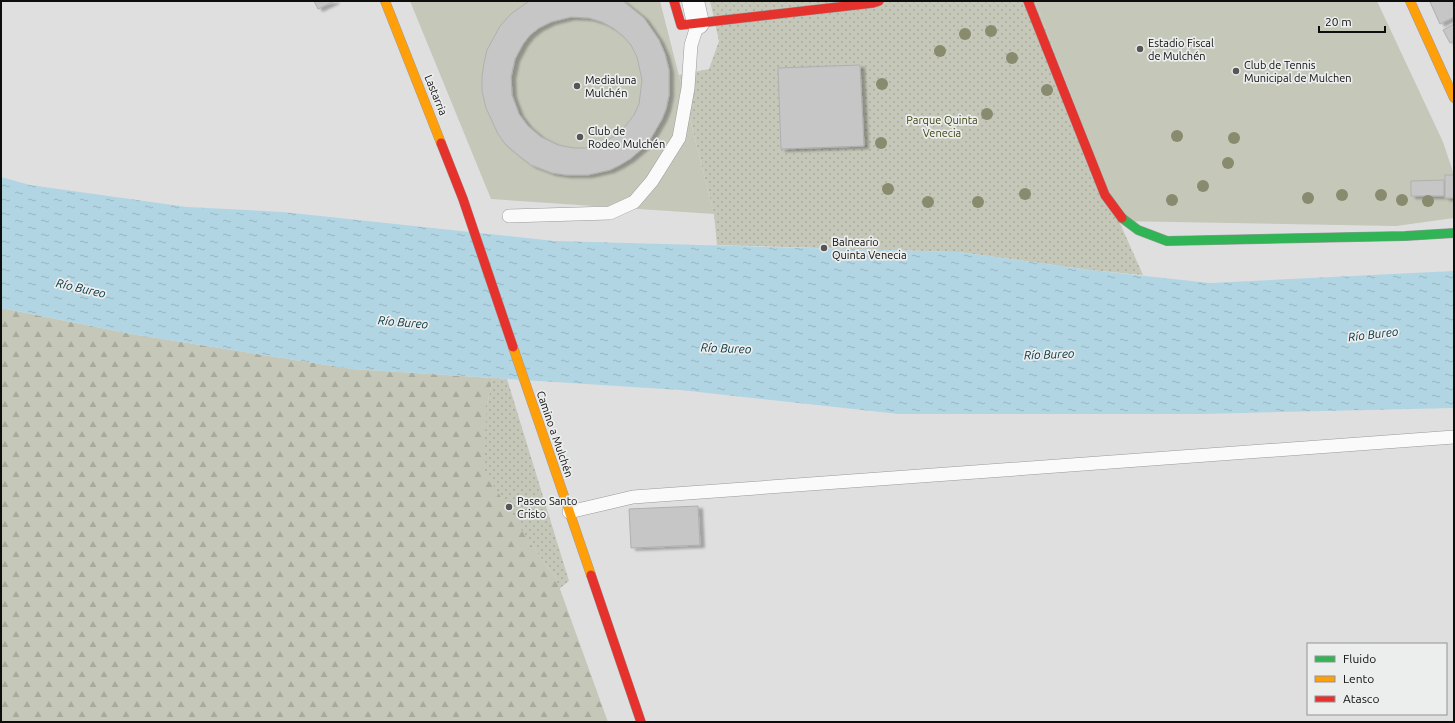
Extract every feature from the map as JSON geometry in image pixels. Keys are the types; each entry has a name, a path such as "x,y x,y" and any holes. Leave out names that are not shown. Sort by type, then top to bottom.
{"street":[{"name":"Lastarria","path":"385,1 464,198"},
{"path":"674,1 690,24"},
{"path":"690,24 693,1"},
{"path":"690,24 873,3 879,1"},
{"path":"1028,1 1105,195 1119,216 1138,231 1152,238 1167,241 1405,236 1454,233"},
{"path":"1410,1 1454,98"},
{"name":"Camino a Mulchén","path":"464,198 640,722"}],"lane":[{"path":"509,216 610,213 634,202 652,181 679,138 688,88 691,45 690,24"},
{"path":"569,512 633,497 1454,437"}],"green space":[{"name":"Club de Rodeo Mulchén","path":"410,1 660,1 714,214 491,199"},
{"name":"Parque Quinta Venecia","path":"710,1 1035,1 1119,221 1143,275 1090,270 959,252 717,245 714,214 679,75 709,69 719,41"},
{"name":"Club de Tennis Municipal de Mulchen","path":"1035,1 1377,1 1443,142 1454,175 1454,218 1396,226 1119,221"},
{"path":"1,308 131,334 352,369 493,378 487,405 530,543 556,578 608,722 1,722"},
{"path":"493,378 507,379 569,581 559,589 556,578 530,543 483,469 487,405"}],"water":[{"name":"Río Bureo","path":"1,177 30,185 187,207 283,212 555,241 959,252 1090,270 1210,283 1454,271 1454,408 1201,414 899,414 680,390 352,369 131,334 1,308"}],"building":[{"path":"314,1 335,1 318,9"},
{"name":"Medialuna Mulchén","path":"529,1 623,1 644,18 659,40 665,54 669,70 669,95 662,119 644,147 630,159 610,170 588,175 566,175 552,173 531,165 505,144 498,134 486,108 482,91 482,76 487,50 500,26 511,14","holes":["571,17 589,18 602,22 613,28 631,45 637,57 642,80 639,104 634,115 618,134 595,145 585,148 574,148 558,145 541,137 528,126 519,114 512,95 511,77 515,59 523,44 530,35 539,28 551,22"]},
{"path":"1454,1 1454,17 1440,24 1430,2"},
{"path":"1454,24 1454,41 1450,43 1443,30"},
{"path":"860,65 864,146 781,149 778,68"},
{"path":"1445,175 1454,175 1454,198 1445,198"},
{"path":"1444,180 1444,196 1411,196 1411,181"},
{"path":"698,506 700,545 631,548 629,509"}],"traffic: fast":[{"path":"1122,218 1138,230 1167,241 1405,236 1454,233"}],"traffic: slow":[{"path":"385,1 441,143"},
{"path":"1410,1 1454,98"},
{"path":"513,347 591,575"}],"traffic: jam":[{"path":"674,1 681,25 873,3 879,1"},
{"path":"1028,1 1105,195 1122,218"},
{"path":"441,143 463,199 513,347"},
{"path":"591,575 641,722"}],"place":[{"name":"Estadio Fiscal de Mulchén","path":"1140,49"},
{"name":"Club de Tennis Municipal de Mulchen","path":"1236,71"},
{"name":"Medialuna Mulchén","path":"577,86"},
{"name":"Club de Rodeo Mulchén","path":"580,137"},
{"name":"Balneario Quinta Venecia","path":"824,248"},
{"name":"Paseo Santo Cristo","path":"509,507"}]}
